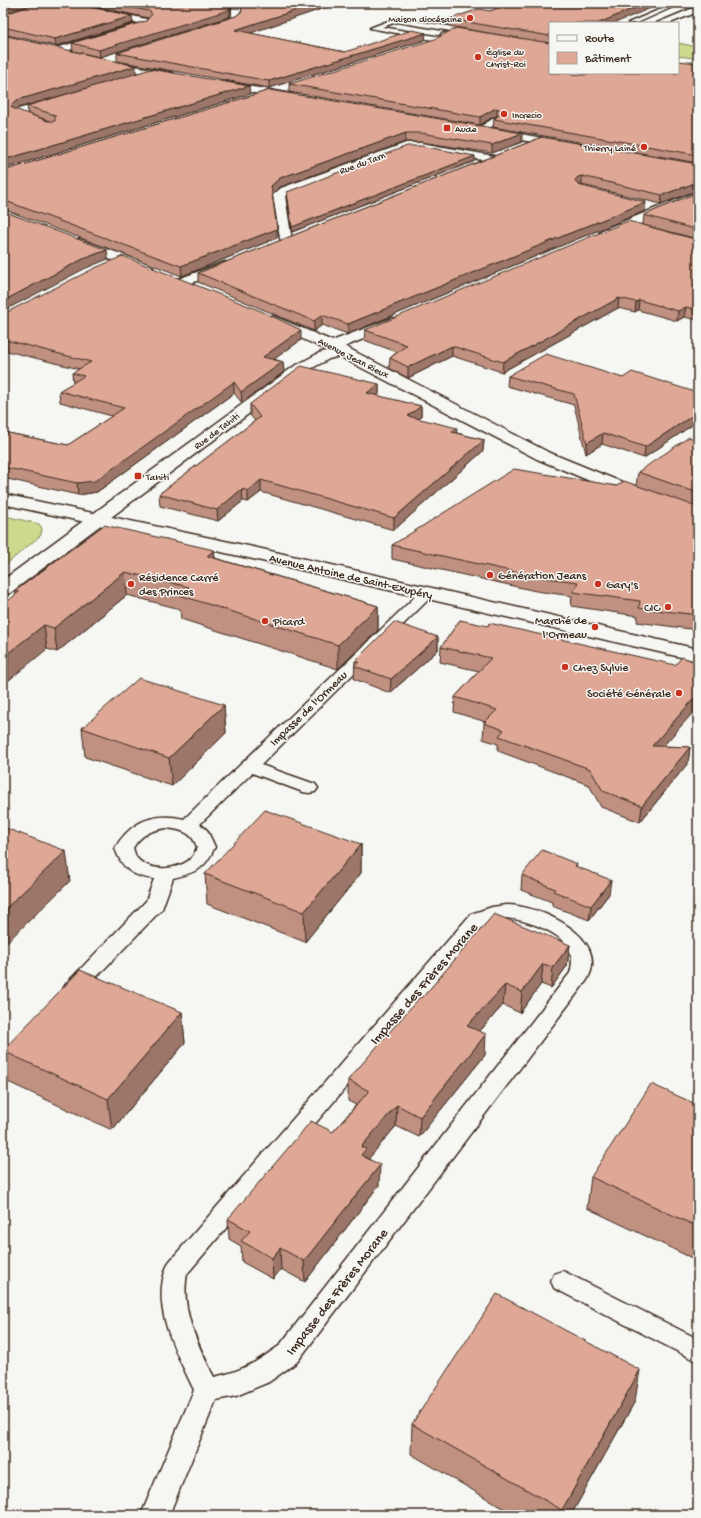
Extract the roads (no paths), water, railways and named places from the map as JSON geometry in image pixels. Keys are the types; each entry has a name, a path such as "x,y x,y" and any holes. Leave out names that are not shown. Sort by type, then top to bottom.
{"street":[{"path":"61,3 146,22 143,25 52,50 77,56"},
{"path":"202,30 233,20 237,17 235,10 252,3"},
{"path":"665,22 698,9"},
{"path":"417,47 434,41"},
{"path":"122,55 99,62 185,78"},
{"path":"208,82 299,98"},
{"path":"246,101 291,85"},
{"path":"468,128 574,146"},
{"path":"520,149 540,140"},
{"name":"Rue du Tarn","path":"286,241 279,195 285,191 406,146 421,146 494,159"},
{"path":"473,167 507,154"},
{"path":"596,238 698,195"},
{"path":"640,205 662,210"},
{"path":"625,225 647,231"},
{"path":"272,247 300,235"},
{"path":"67,238 157,272"},
{"path":"102,267 123,259"},
{"path":"183,282 238,261"},
{"path":"170,277 198,288"},
{"name":"Avenue Jean Rieux","path":"264,316 337,348 559,463 698,515"},
{"name":"Rue de Tahiti","path":"3,589 11,574 96,520 298,370 346,342 403,318"},
{"name":"Avenue Antoine de Saint-Exupéry","path":"3,499 698,654"}],"lane":[{"path":"633,22 672,6 669,3"},
{"path":"396,20 460,30 434,41 374,28 396,20"},
{"path":"456,32 469,34"},
{"path":"122,75 139,70"},
{"path":"133,79 155,73"},
{"path":"45,124 17,115 21,111 58,101"},
{"path":"481,130 497,120"},
{"name":"Impasse de l'Ormeau","path":"189,825 427,593"},
{"path":"248,766 309,788"},
{"path":"167,822 189,825 203,835 206,847 200,860 186,869 164,874 143,871 128,860 124,848 130,836 143,827 167,822"},
{"path":"63,999 155,904 164,874"},
{"name":"Impasse des Frères Morane","path":"500,912 517,912 545,922 570,936 579,948 583,962 580,975 288,1354 260,1374 236,1384 207,1390 182,1337 173,1296 175,1274 187,1256 478,919 489,914 500,912"},
{"path":"563,1281 698,1351"},
{"path":"155,1515 207,1390"}],"place":[{"name":"Maison diocésaine","path":"470,18"},
{"name":"Église du Christ-Roi","path":"478,57"},
{"name":"Increcio","path":"504,114"},
{"name":"Aude","path":"447,128"},
{"name":"Thierry Lainé","path":"644,147"},
{"name":"Tahiti","path":"138,476"},
{"name":"Génération Jeans","path":"490,575"},
{"name":"Résidence Carré des Princes","path":"131,584"},
{"name":"Gary's","path":"598,584"},
{"name":"CIC","path":"668,607"},
{"name":"Picard","path":"265,621"},
{"name":"Marché de l'Ormeau","path":"595,627"},
{"name":"Chez Sylvie","path":"565,667"},
{"name":"Société Générale","path":"679,693"}]}
